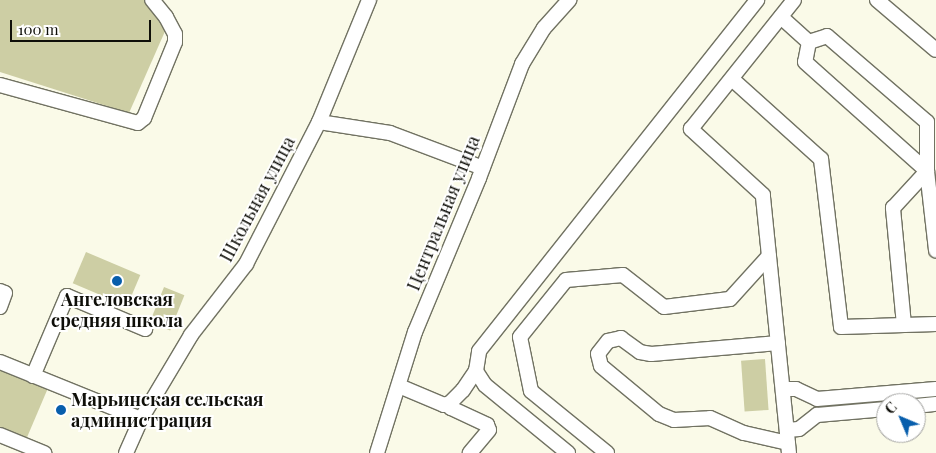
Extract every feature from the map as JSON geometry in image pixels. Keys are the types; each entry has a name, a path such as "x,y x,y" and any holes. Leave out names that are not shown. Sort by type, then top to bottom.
{"street":[{"path":"0,84 138,122 144,118 175,42 170,26 152,0"},
{"name":"Школьная улица","path":"126,453 141,418 191,335 246,264 319,122 369,0"},
{"name":"Центральная улица","path":"377,453 415,332 483,168 522,64 544,28 569,0"},
{"path":"399,386 444,404 450,403 476,371 479,351 486,341 757,0"},
{"path":"788,442 763,195 692,129 794,0"},
{"path":"878,0 936,50"},
{"path":"781,17 809,42"},
{"path":"809,42 827,36 927,122 928,171 936,250"},
{"path":"809,42 805,62 928,171"},
{"path":"732,79 822,159 841,327 936,324"},
{"path":"319,122 390,133 483,168"},
{"path":"904,325 893,208 928,171"},
{"path":"607,453 530,391 520,337 531,322 566,280 623,275 664,307 730,298 769,256"},
{"path":"0,291 6,293 0,307"},
{"path":"33,376 67,296 145,329"},
{"path":"778,343 651,354 640,352 621,338 608,340 598,354 601,366 659,414 674,420 710,418 744,433 788,442"},
{"path":"0,362 141,418"},
{"path":"476,371 490,389 568,453"},
{"path":"783,389 796,389 817,399 936,389"},
{"path":"450,403 451,408 486,425 489,430 470,453"},
{"path":"788,442 799,429 817,415 876,410"},
{"path":"0,435 44,453"}],"green space":[{"path":"0,0 145,0 166,29 129,113 0,72"},
{"path":"86,252 140,275 127,306 73,283"},
{"path":"164,287 184,295 170,330 150,322"},
{"path":"765,359 769,410 745,412 741,361"},
{"path":"0,369 48,388 25,442 0,432"}],"place":[{"name":"Ангеловская средняя школа","path":"117,281"},
{"name":"Марьинская сельская администрация","path":"61,410"}]}
